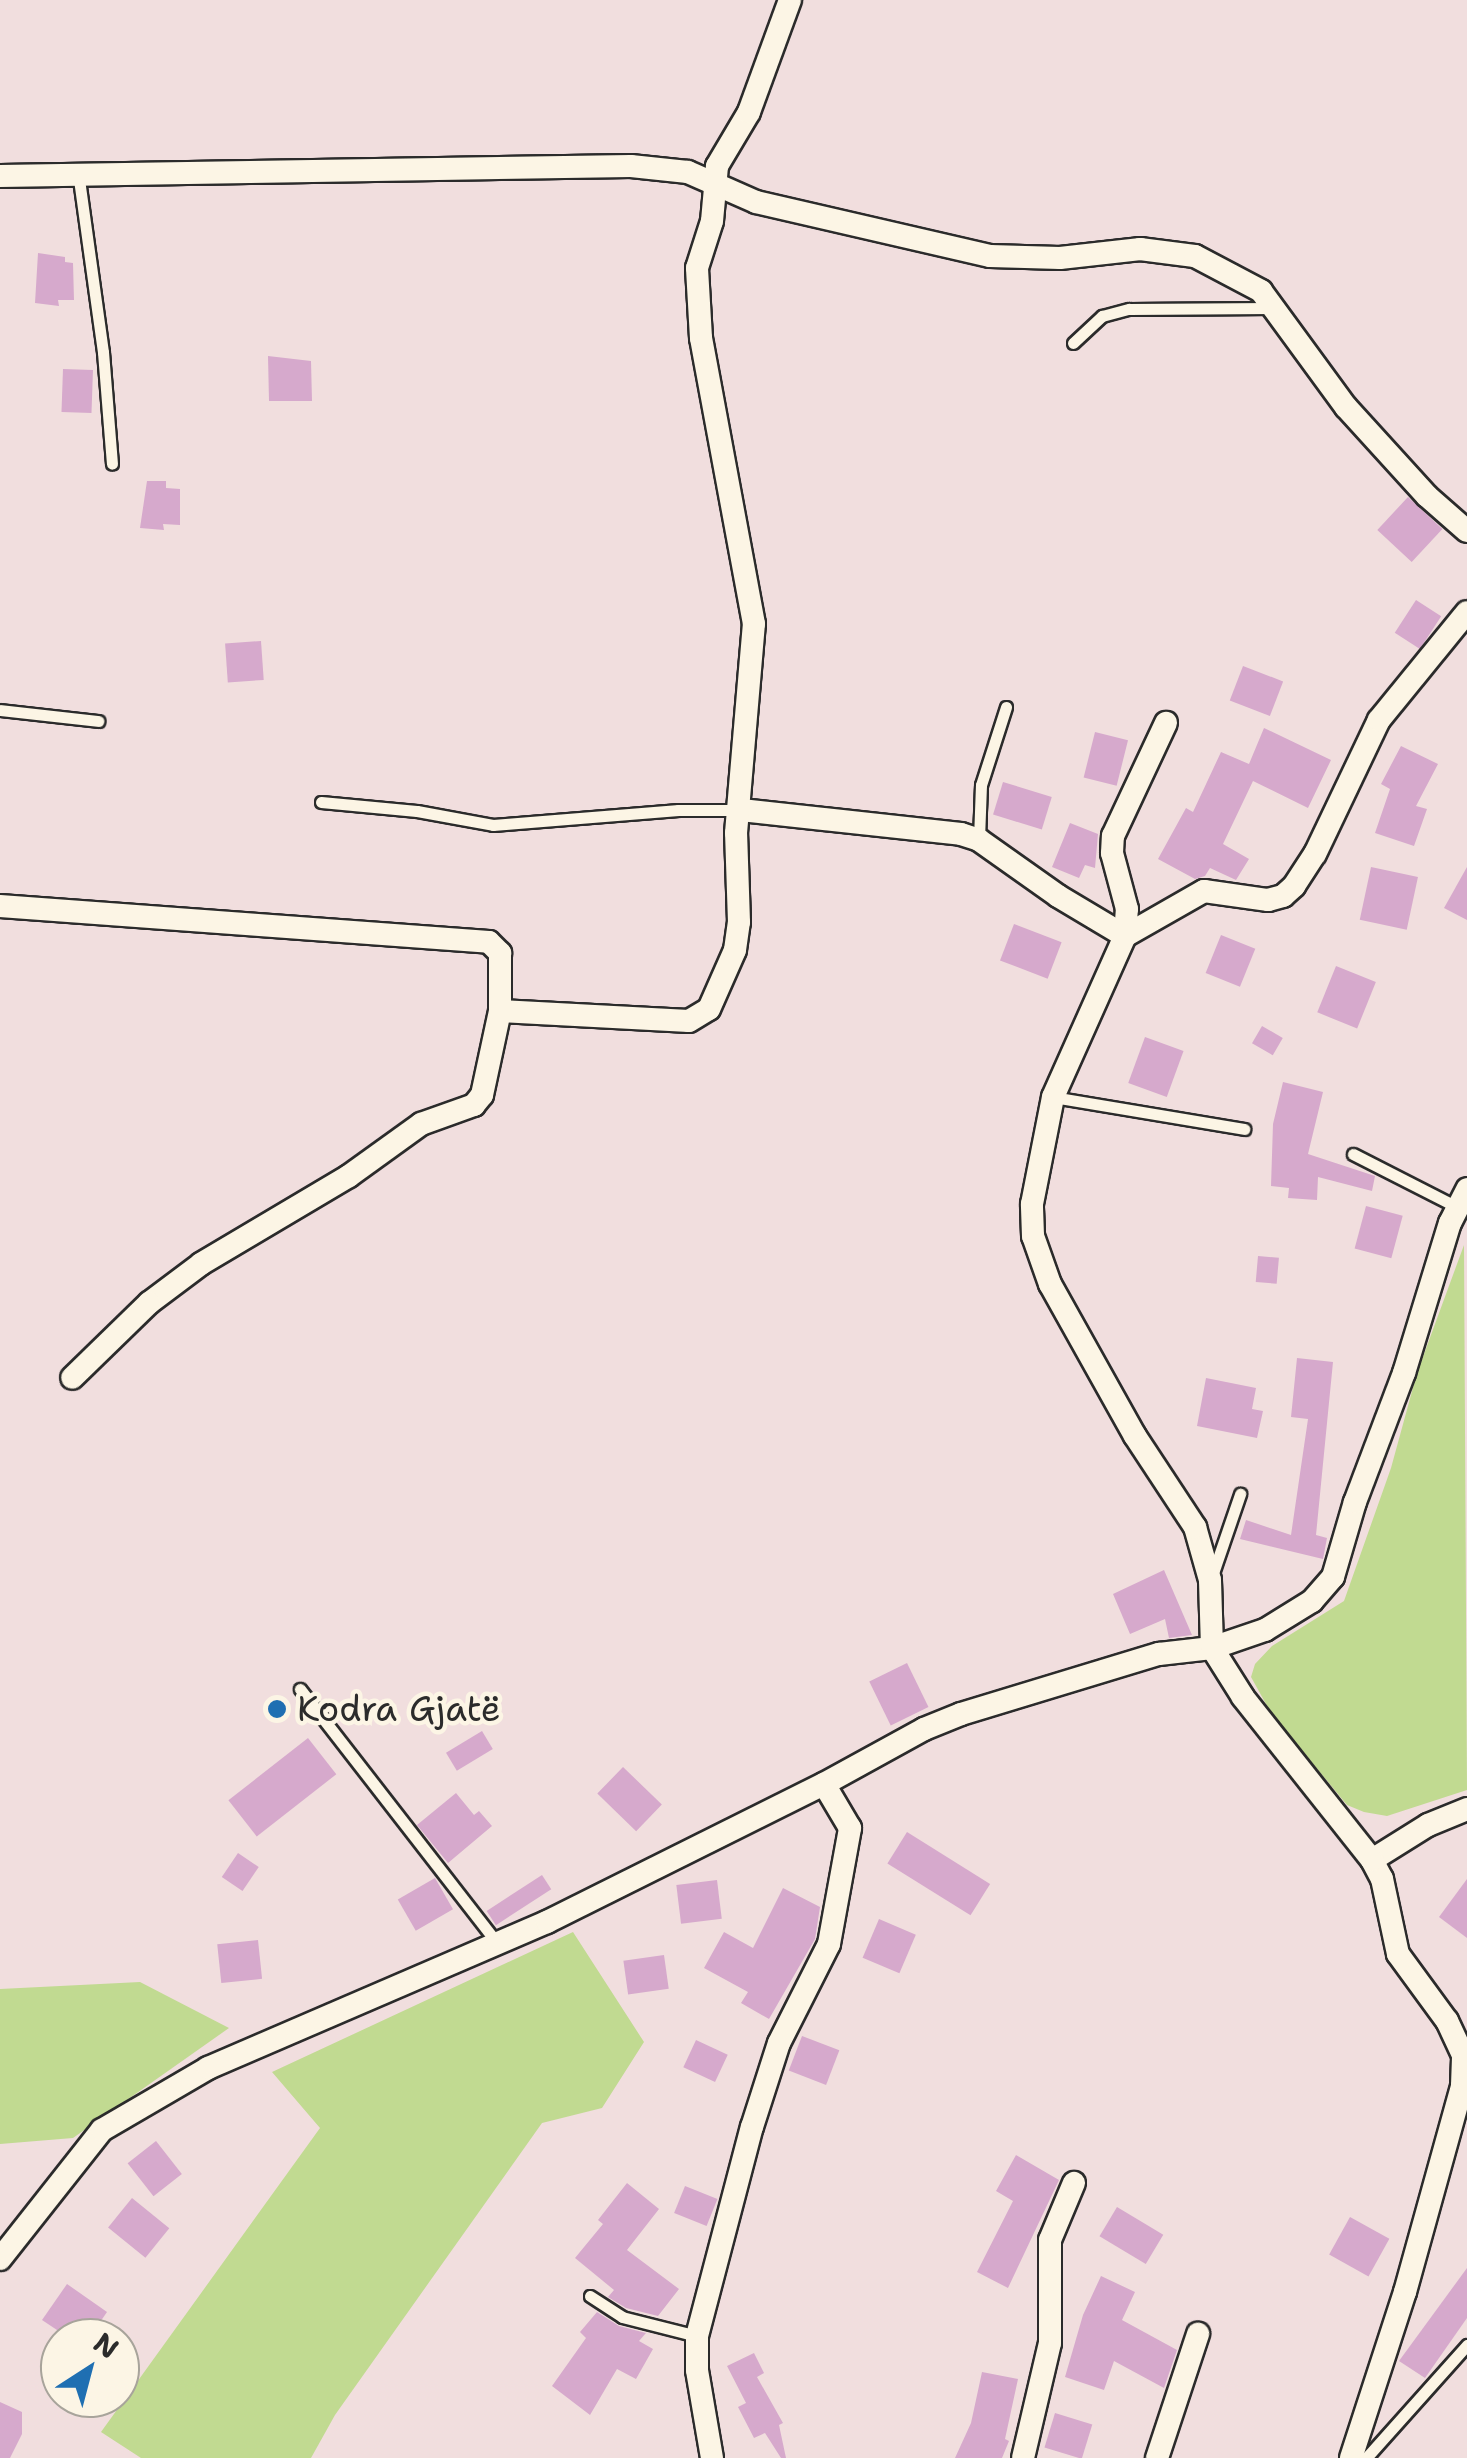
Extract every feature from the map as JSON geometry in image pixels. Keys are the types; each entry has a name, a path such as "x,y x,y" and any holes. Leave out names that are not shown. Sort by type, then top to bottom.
{"street":[{"path":"500,1011 689,1021 710,1009 735,950 739,922 736,833 754,624 696,296 697,268 712,221 716,166 748,112 790,0"},
{"path":"0,176 631,166 688,172 756,202 990,256 1060,258 1140,249 1195,256 1246,280 1276,308 1346,407 1427,496 1467,531"},
{"path":"1125,936 1204,891 1268,900 1283,896 1294,886 1315,854 1379,720 1467,612"},
{"path":"1166,723 1113,836 1112,853 1127,908 1125,936 1053,1097 1032,1204 1040,1262 1136,1436 1184,1505 1204,1551 1210,1580 1212,1648 1243,1697 1372,1860 1386,1896 1398,1954 1456,2037 1465,2072 1405,2292 1351,2458"},
{"path":"740,810 950,832 979,840 1058,896 1125,936"},
{"path":"0,906 490,942 500,954 500,1011 482,1095 474,1105 421,1124 350,1176 202,1264 149,1303 72,1378"},
{"path":"0,2260 80,2154 129,2112 244,2052 642,1877 961,1714 1158,1654 1212,1648 1296,1613 1333,1577 1462,1198"},
{"path":"712,2458 697,2370 697,2336 752,2127 780,2043 829,1944 850,1828 824,1784"},
{"path":"1372,1860 1428,1824 1467,1809"},
{"path":"1023,2458 1050,2343 1050,2240 1074,2183"},
{"path":"1158,2458 1198,2334"}],"lane":[{"path":"78,172 104,352 112,464"},
{"path":"1073,343 1102,316 1129,310 1276,308"},
{"path":"979,840 982,785 1006,708"},
{"path":"0,710 98,721"},
{"path":"321,802 417,811 493,825 678,810 740,810"},
{"path":"1053,1097 1244,1129"},
{"path":"1353,1154 1462,1198"},
{"path":"1210,1580 1240,1494"},
{"path":"300,1688 497,1943"},
{"path":"590,2296 622,2317 697,2336"},
{"path":"1366,2458 1467,2345"}],"green space":[{"path":"1464,1245 1467,1790 1387,1816 1347,1805 1271,1713 1251,1677 1255,1664 1272,1646 1344,1601 1391,1468 1417,1373"},
{"path":"573,1932 644,2042 602,2108 542,2123 335,2415 311,2458 141,2458 101,2432 111,2418 140,2418 140,2378 320,2128 272,2072"},
{"path":"140,1982 229,2028 73,2138 0,2144 0,1989"}],"building":[{"path":"38,253 65,257 65,262 73,263 74,300 58,300 59,306 35,303"},
{"path":"268,356 311,361 312,401 269,401"},
{"path":"63,369 93,370 91,413 61,412"},
{"path":"147,481 166,481 166,488 180,489 180,525 163,524 164,530 140,528"},
{"path":"1408,497 1442,529 1412,562 1377,530"},
{"path":"1416,600 1441,616 1420,649 1395,633"},
{"path":"261,641 264,680 228,682 225,644"},
{"path":"1243,666 1283,681 1270,716 1230,701"},
{"path":"1264,728 1331,760 1308,808 1253,781 1223,844 1249,859 1236,880 1210,868 1205,876 1195,879 1158,859 1186,808 1193,812 1221,752 1249,764"},
{"path":"1095,732 1128,740 1117,786 1084,778"},
{"path":"1401,746 1438,764 1416,806 1427,809 1414,846 1375,833 1390,789 1381,784"},
{"path":"1003,782 1052,797 1042,829 993,815"},
{"path":"1070,823 1098,834 1095,868 1085,865 1079,878 1052,867"},
{"path":"1371,867 1418,877 1407,930 1360,920"},
{"path":"1467,867 1467,920 1444,908"},
{"path":"1014,924 1062,942 1048,979 1000,960"},
{"path":"1221,935 1255,949 1240,987 1206,973"},
{"path":"1336,966 1376,982 1357,1028 1317,1012"},
{"path":"1262,1026 1283,1038 1273,1055 1252,1043"},
{"path":"1145,1037 1184,1051 1167,1097 1128,1083"},
{"path":"1283,1082 1323,1092 1308,1154 1375,1176 1372,1191 1318,1177 1317,1200 1288,1198 1289,1188 1271,1186 1273,1124"},
{"path":"1366,1206 1403,1216 1391,1258 1355,1249"},
{"path":"1258,1256 1279,1258 1277,1284 1256,1282"},
{"path":"1297,1358 1333,1362 1316,1535 1327,1538 1323,1559 1240,1539 1246,1520 1291,1535 1308,1419 1291,1417"},
{"path":"1206,1378 1256,1388 1252,1409 1263,1411 1257,1438 1197,1426"},
{"path":"1164,1570 1192,1635 1169,1638 1165,1619 1130,1634 1113,1594"},
{"path":"907,1663 928,1707 891,1725 869,1681"},
{"path":"482,1731 493,1749 457,1771 446,1753"},
{"path":"308,1738 336,1774 257,1836 228,1800"},
{"path":"623,1767 662,1805 636,1831 597,1794"},
{"path":"456,1793 474,1815 479,1811 492,1826 448,1863 417,1825"},
{"path":"907,1832 990,1884 971,1915 887,1863"},
{"path":"238,1853 259,1867 243,1891 222,1877"},
{"path":"542,1875 551,1889 496,1925 487,1911"},
{"path":"435,1878 453,1909 416,1931 398,1900"},
{"path":"1467,1879 1467,1938 1439,1917"},
{"path":"717,1880 722,1919 681,1924 676,1885"},
{"path":"783,1888 820,1907 815,1939 769,2019 741,2003 748,1992 704,1968 724,1932 753,1948"},
{"path":"879,1919 916,1935 899,1973 863,1958"},
{"path":"258,1940 262,1979 221,1983 217,1944"},
{"path":"664,1955 669,1989 628,1994 623,1961"},
{"path":"802,2036 839,2050 826,2085 789,2071"},
{"path":"696,2040 728,2055 715,2082 683,2067"},
{"path":"156,2141 182,2174 153,2196 128,2163"},
{"path":"1016,2155 1059,2180 1008,2288 977,2272 1013,2201 996,2191"},
{"path":"627,2183 659,2209 627,2250 679,2289 658,2316 626,2308 608,2297 614,2290 575,2258 603,2224 598,2220"},
{"path":"685,2186 717,2199 707,2226 674,2213"},
{"path":"132,2198 169,2228 145,2258 108,2228"},
{"path":"1117,2207 1163,2235 1146,2264 1099,2236"},
{"path":"1350,2217 1389,2239 1369,2276 1329,2255"},
{"path":"1467,2268 1467,2318 1425,2378 1399,2361"},
{"path":"1101,2276 1135,2292 1122,2320 1177,2350 1164,2388 1114,2361 1104,2390 1065,2377 1083,2315"},
{"path":"67,2284 107,2312 103,2318 43,2318"},
{"path":"597,2312 619,2326 646,2333 639,2341 653,2349 636,2379 617,2369 590,2415 552,2386 586,2338 580,2332"},
{"path":"754,2353 764,2373 757,2377 783,2423 779,2425 786,2458 781,2458 765,2433 754,2438 738,2407 746,2403 727,2366"},
{"path":"982,2372 1018,2379 1005,2439 1009,2441 1002,2458 955,2458 971,2423"},
{"path":"0,2402 22,2412 22,2434 10,2458 0,2458"},
{"path":"1055,2413 1092,2424 1082,2458 1044,2447"}],"place":[{"name":"Kodra Gjatë","path":"277,1709"}]}
